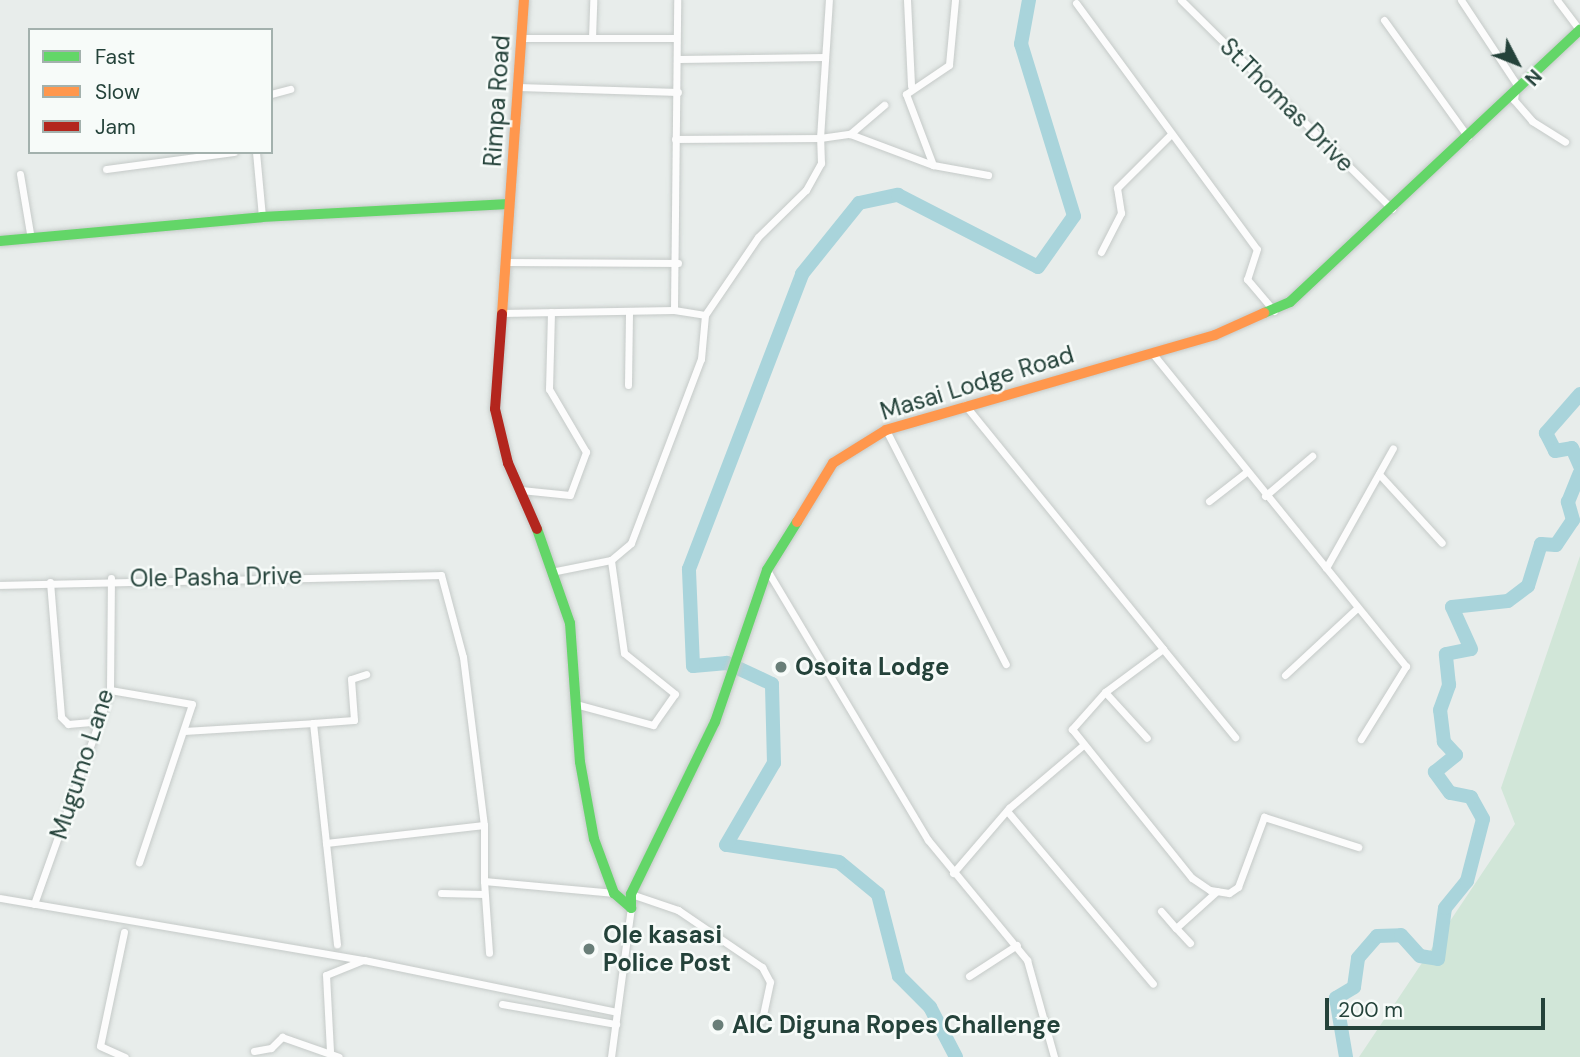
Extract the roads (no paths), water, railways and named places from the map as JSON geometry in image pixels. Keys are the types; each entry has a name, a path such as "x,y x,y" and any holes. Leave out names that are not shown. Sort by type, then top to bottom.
{"street":[{"name":"Rimpa Road","path":"524,0 495,409 521,490 556,571 576,658 586,805 614,893"},
{"path":"592,38 593,0"},
{"path":"674,310 678,263 675,139 680,58 675,38 677,0"},
{"path":"556,571 611,560 631,543 701,359 705,315 758,237 806,190 821,163 820,138 829,0"},
{"path":"908,0 911,86"},
{"path":"933,165 905,94 911,86 934,79 949,65 956,0"},
{"name":"St.Thomas Drive","path":"1181,0 1394,211"},
{"path":"1461,0 1517,90 1514,100 1532,121 1564,142"},
{"path":"1557,0 1579,33"},
{"path":"1076,3 1169,136 1257,249 1247,279 1274,312"},
{"path":"1384,20 1468,136"},
{"name":"Masai Lodge Road","path":"611,1057 631,894 715,722 767,570 826,472 886,430 964,404 1153,354 1274,312 1308,289 1394,211 1468,136 1579,33"},
{"path":"522,38 675,38"},
{"path":"680,58 825,57"},
{"path":"518,87 678,92"},
{"path":"273,93 290,89"},
{"path":"850,134 884,105"},
{"path":"675,139 820,138 850,134 933,165 988,175"},
{"path":"1101,252 1121,213 1117,188 1169,136"},
{"path":"106,169 219,154"},
{"path":"257,154 262,217"},
{"path":"20,174 31,239"},
{"path":"0,241 262,217 509,204"},
{"path":"506,262 678,263"},
{"path":"501,313 674,310 705,315"},
{"path":"628,384 629,311"},
{"path":"521,490 570,495 586,452 549,389 551,312"},
{"path":"1153,354 1408,672 1361,739"},
{"path":"964,404 1235,737"},
{"path":"886,430 1006,664"},
{"path":"1326,568 1393,448"},
{"path":"1265,496 1312,456"},
{"path":"1209,501 1245,472"},
{"path":"1379,474 1442,542"},
{"path":"579,705 653,725 675,694 624,653 611,560"},
{"path":"767,570 903,801 953,873 1017,945 1054,1057"},
{"name":"Ole Pasha Drive","path":"0,585 111,578 432,572 441,575 463,657 485,825"},
{"name":"Mugumo Lane","path":"34,904 110,690 111,578"},
{"path":"50,582 61,717 68,724 100,721"},
{"path":"1285,675 1356,609"},
{"path":"1163,649 1105,692 1072,723 1082,746 1192,878 1217,891"},
{"path":"184,731 354,720 350,682 366,674"},
{"path":"110,690 187,701 192,708 139,862"},
{"path":"1105,692 1147,738"},
{"path":"313,723 337,944"},
{"path":"953,873 1007,811 1082,746"},
{"path":"1007,811 1153,984"},
{"path":"1176,928 1217,891 1238,887 1264,817 1358,847"},
{"path":"326,843 485,825 484,894 489,953"},
{"path":"484,881 614,893 631,908"},
{"path":"441,893 484,894"},
{"path":"631,894 678,910 762,967 770,982 762,1020"},
{"path":"0,898 364,960 617,1012"},
{"path":"1161,911 1189,943"},
{"path":"124,932 100,1046 125,1057"},
{"path":"969,976 1017,945"},
{"path":"330,1051 326,975 364,960"},
{"path":"502,1003 616,1024"},
{"path":"254,1051 271,1048 282,1037 330,1051 339,1057"}],"waterway":[{"path":"956,1057 930,1007 899,976 878,894 839,862 726,845 774,763 772,684 727,663 693,666 689,569 802,274 859,203 898,195 1038,267 1074,216 1021,44 1029,0"},
{"path":"1580,394 1546,433 1555,451 1572,448 1580,466"},
{"path":"1346,1057 1336,998 1354,987 1358,958 1377,936 1401,935 1420,956 1438,959 1445,908 1467,881 1483,819 1471,797 1450,793 1435,772 1456,755 1444,742 1440,710 1449,685 1446,654 1471,649 1452,607 1508,601 1528,586 1541,544 1556,545 1573,520 1568,502 1580,473"}],"place":[{"name":"Osoita Lodge","path":"781,667"},
{"name":"Ole kasasi Police Post","path":"589,949"},
{"name":"AIC Diguna Ropes Challenge","path":"718,1025"}]}
